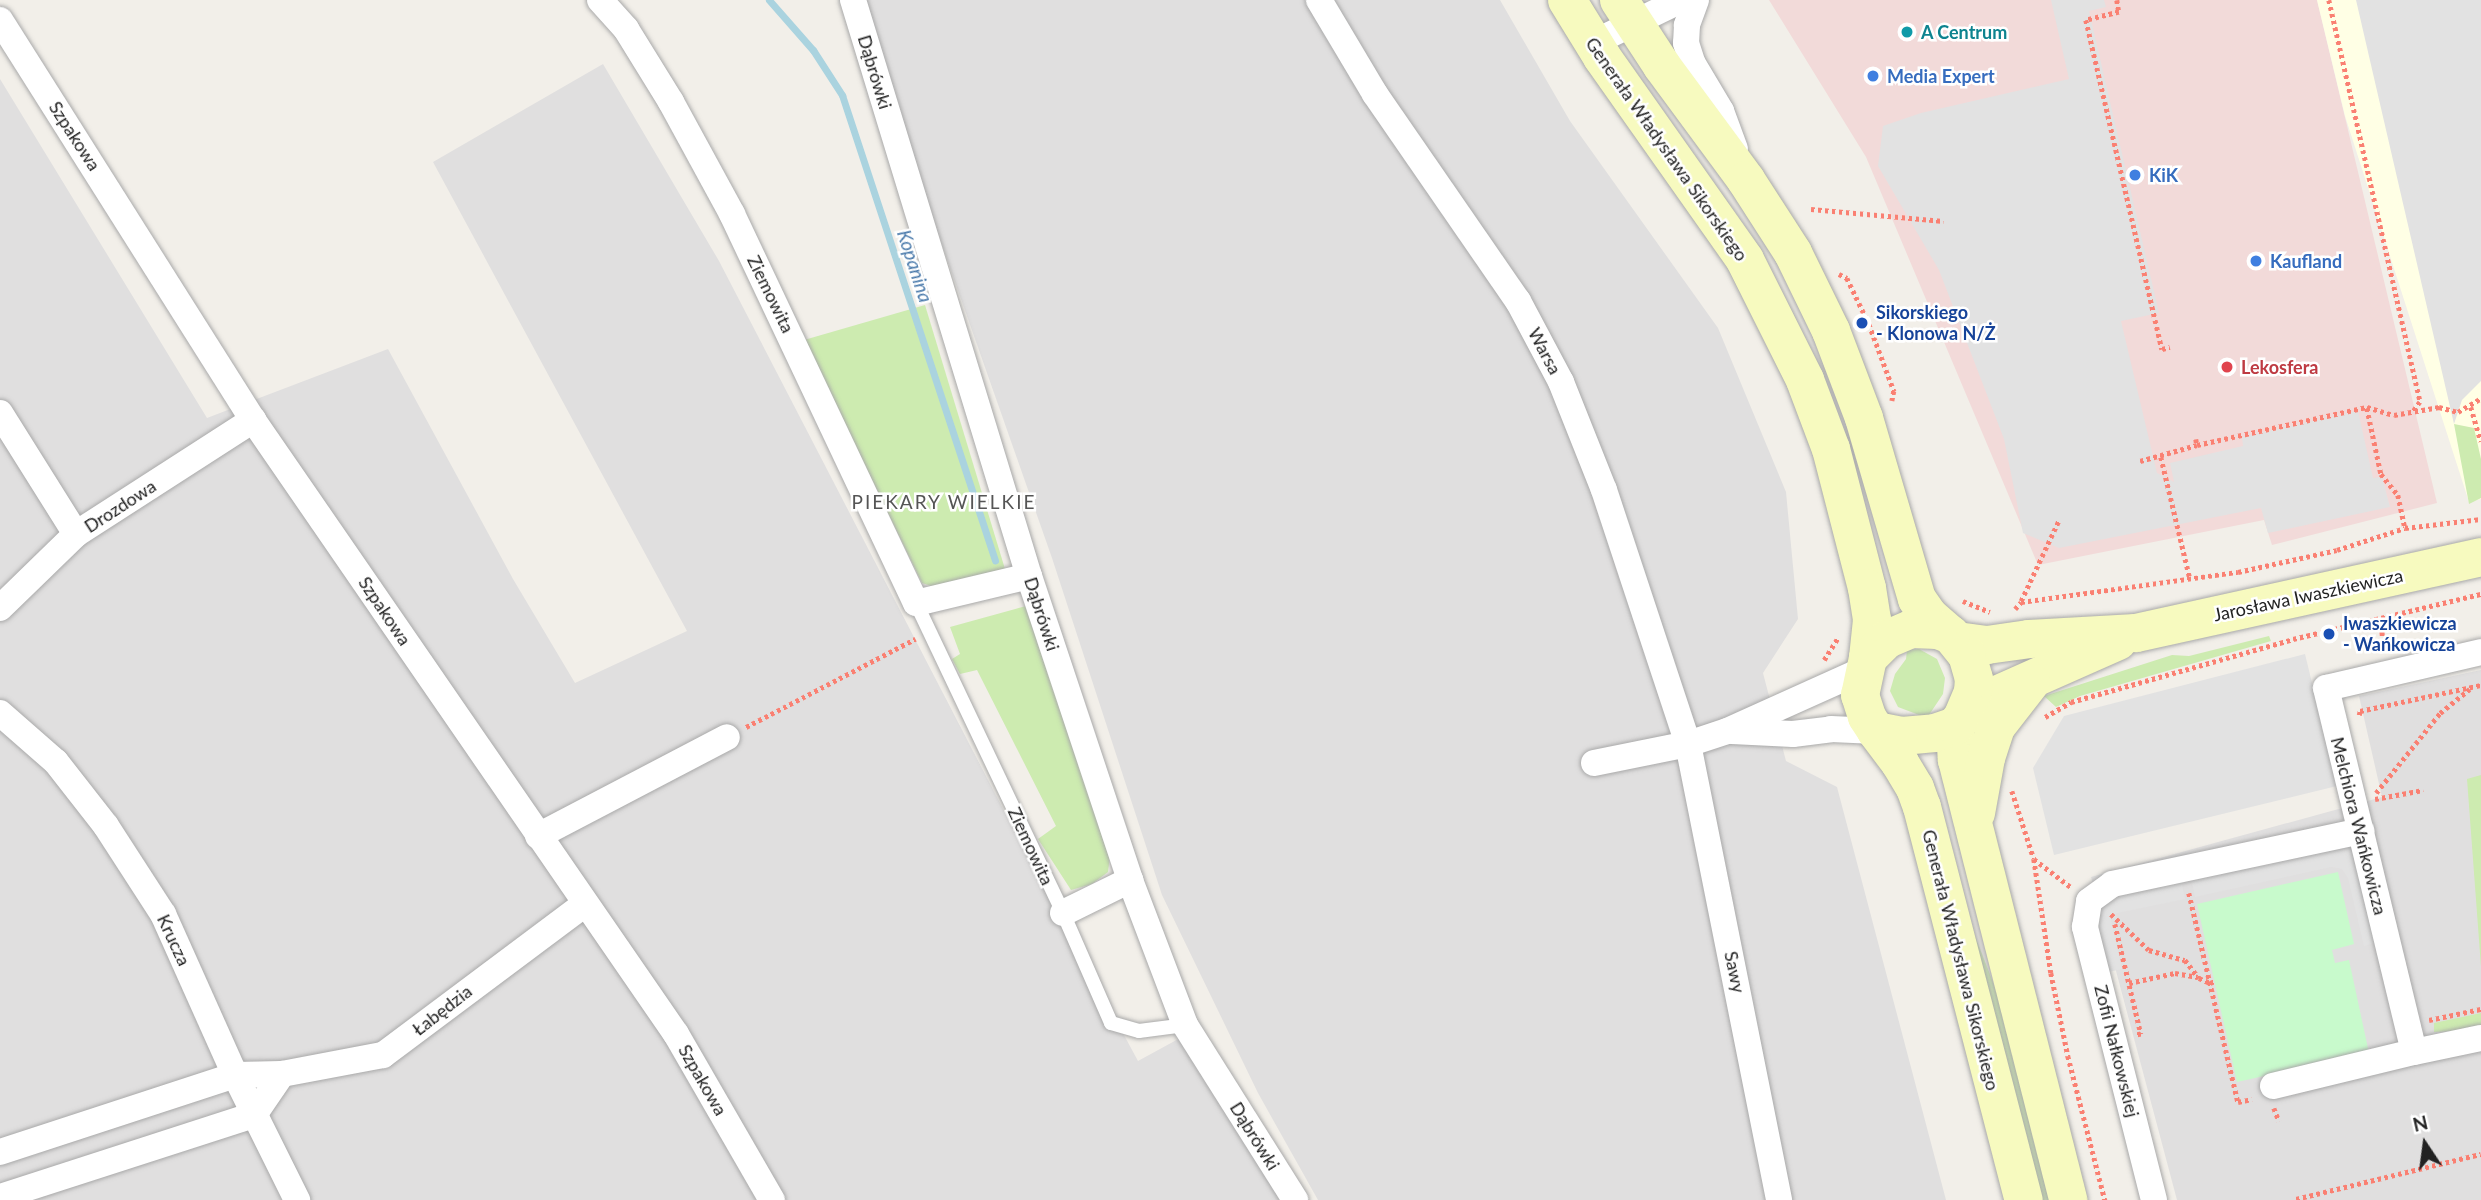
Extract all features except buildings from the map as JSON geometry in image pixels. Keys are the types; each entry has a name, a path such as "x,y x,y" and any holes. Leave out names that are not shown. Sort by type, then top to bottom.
{"street":[{"name":"Ziemowita","path":"600,0 626,29 671,102 733,215 916,603"},
{"name":"Dąbrówki","path":"853,0 1029,576 1130,880 1185,1026 1295,1200"},
{"name":"Warsa","path":"1319,0 1375,94 1518,301 1561,382 1604,490 1688,744"},
{"name":"Generała Władysława Sikorskiego","path":"1567,0 1592,43 1745,260 1805,380 1831,449 1867,588 1872,620 1857,653"},
{"path":"1592,43 1626,12 1681,0"},
{"path":"1696,0 1687,25 1686,43 1693,64 1721,111 1746,180"},
{"path":"1626,12 1746,180 1793,253 1831,331 1864,418 1917,600 1928,616 1954,638 1967,655 1974,679 1961,717 1957,760 2068,1200"},
{"name":"Szpakowa","path":"0,20 253,420 676,1034 772,1200"},
{"path":"0,414 76,534"},
{"name":"Drozdowa","path":"0,608 76,534 253,420"},
{"name":"Jarosława Iwaszkiewicza","path":"1954,638 1987,645 2029,639 2136,633 2481,557"},
{"path":"916,603 1029,576"},
{"path":"1594,763 1688,744 1727,731 1857,653 1912,629 1938,630 1954,638"},
{"name":"Jarosława Iwaszkiewicza","path":"1961,717 2136,633"},
{"name":"Melchiora Wańkowicza","path":"2414,1052 2367,820 2326,688 2481,652"},
{"path":"1857,653 1862,706 1876,731"},
{"path":"1974,825 1986,758 1996,727 2031,682"},
{"name":"Krucza","path":"0,713 56,762 106,826 163,914 235,1075 297,1200"},
{"path":"1727,731 1794,734 1831,729 1916,736 1961,717"},
{"name":"Generała Władysława Sikorskiego","path":"1876,731 1915,788 1922,807 2024,1200"},
{"path":"538,836 727,737"},
{"name":"Sawy","path":"1688,744 1779,1200"},
{"path":"2089,901 2112,884 2367,820"},
{"path":"1063,913 1130,880"},
{"name":"Zofii Nałkowskiej","path":"2089,901 2085,927 2154,1200"},
{"name":"Łabędzia","path":"0,1152 235,1075 282,1074 383,1055 585,904"},
{"path":"2267,1094 2414,1052 2481,1038"},
{"path":"0,1197 254,1115 282,1074"}],"lane":[{"name":"Ziemowita","path":"916,603 1063,913 1111,1023 1139,1031 1185,1026"}],"path":[{"path":"2117,0 2119,12 2086,20 2162,349 2170,347"},
{"path":"2329,0 2420,402 2413,412"},
{"path":"1811,209 1943,221"},
{"path":"1847,278 1894,391"},
{"path":"2140,461 2197,445 2367,407 2394,415 2439,407 2458,412 2471,407 2481,398"},
{"path":"2367,407 2381,474 2398,495 2404,528"},
{"path":"2471,407 2481,442"},
{"path":"2196,439 2197,445"},
{"path":"2161,457 2190,579"},
{"path":"2021,602 2190,579 2337,550 2404,528 2481,519"},
{"path":"2012,612 2021,602 2059,520"},
{"path":"2041,719 2071,702 2293,639 2481,594"},
{"path":"1956,597 1990,612 2001,612"},
{"path":"2381,618 2388,673"},
{"path":"727,737 929,632"},
{"path":"1818,666 1857,653"},
{"path":"2357,721 2360,711 2481,685"},
{"path":"2371,800 2440,713 2472,687"},
{"path":"2011,783 2034,859 2051,973 2068,1056 2105,1200"},
{"path":"2367,820 2371,800 2368,788"},
{"path":"2371,800 2423,790"},
{"path":"2034,859 2089,901 2115,917 2149,950 2185,960 2199,978"},
{"path":"2187,885 2213,982 2238,1102 2267,1094 2279,1121"},
{"path":"2129,984 2175,973 2213,982"},
{"path":"2423,1010 2427,1020 2481,1009"},
{"path":"2296,1199 2481,1154"}],"shaded area":[{"path":"856,0 1500,0 1570,121 1718,328 1786,492 1798,619 1763,673 1786,761 1837,787 1946,1200 1318,1200 1258,1093 1162,895 1052,558"},
{"path":"1769,0 2317,0 2437,503 2272,545 2264,520 2038,565 1866,157"},
{"path":"2051,0 2104,0 2106,7 2089,11 2159,313 2121,321 2157,473 2174,482 2170,463 2243,446 2242,437 2358,411 2373,478 2382,477 2390,507 2268,533 2261,508 2059,548 2023,533 2004,439 1939,270 1878,166 1883,126 1921,113 2069,79"},
{"path":"2317,0 2481,0 2481,499 2469,502 2345,116"},
{"path":"2356,0 2481,0 2481,381 2462,400 2454,424"},
{"path":"603,64 719,261 1030,861 1138,1061 1182,1037 1286,1200 0,1200 0,79 207,418 388,349 513,579 575,683 687,631 433,162"},
{"path":"2305,654 2337,786 2054,855 2033,768 2064,716"},
{"path":"2481,670 2481,1200 2177,1200 2091,877 2382,797 2359,696"},
{"path":"2328,849 2350,850 2363,865 2381,941 2364,946 2348,878 2342,869 2331,867 2195,897 2191,878"},
{"path":"2181,880 2185,899 2117,913 2111,920 2122,969 2104,973 2092,926 2097,910 2114,895"}],"green space":[{"path":"925,305 1005,569 946,591 922,583 804,340"},
{"path":"2454,424 2474,428 2481,459 2481,498 2469,504"},
{"path":"1026,606 1110,856 1108,872 1092,884 1071,890 1038,839 1056,826 977,670 960,674 952,659 960,654 950,627"},
{"path":"2269,636 2271,641 2080,696 2056,707 2044,696 2172,655 2189,656"},
{"path":"1919,649 1937,659 1945,678 1943,694 1927,718 1898,707 1890,691 1895,674 1906,659 1907,650"},
{"path":"2481,775 2481,967 2467,779"},
{"path":"2338,872 2354,944 2332,950 2335,963 2349,960 2369,1053 2237,1082 2197,904"},
{"path":"1968,918 2005,1013 2055,1200 2037,1200"},
{"path":"2481,1013 2481,1030 2434,1032 2434,1023"}],"waterway":[{"name":"Kopanina","path":"769,0 813,50 842,95 995,561"}],"place":[{"name":"A Centrum","path":"1907,32"},
{"name":"Media Expert","path":"1873,76"},
{"name":"KiK","path":"2135,175"},
{"name":"Kaufland","path":"2256,261"},
{"name":"Sikorskiego - Klonowa N/Ż","path":"1862,323"},
{"name":"Lekosfera","path":"2227,367"},
{"name":"Iwaszkiewicza - Wańkowicza","path":"2329,634"}],"district":[{"name":"PIEKARY WIELKIE","path":"944,502"}]}
